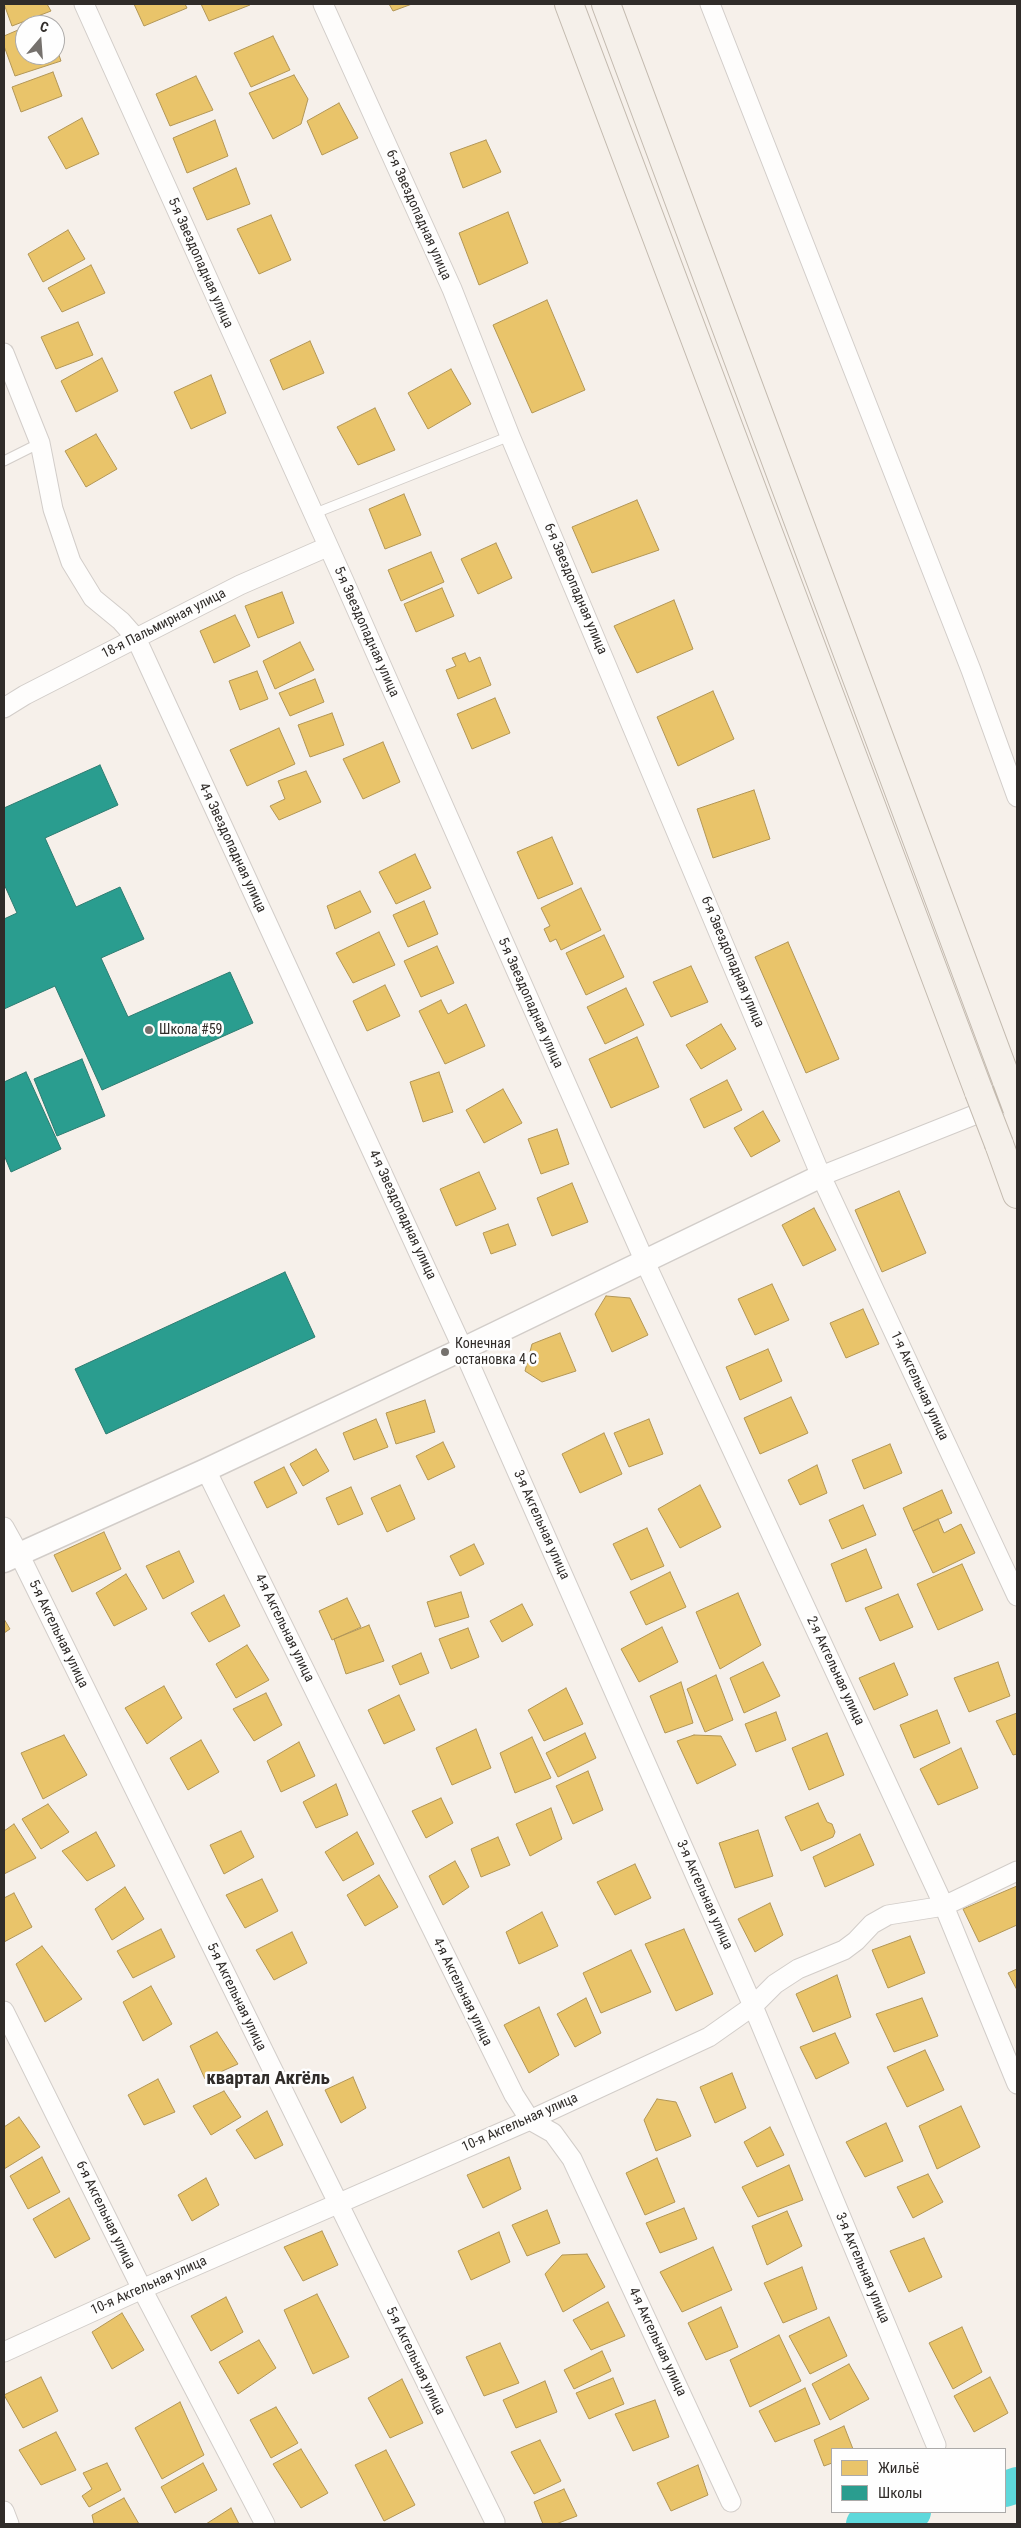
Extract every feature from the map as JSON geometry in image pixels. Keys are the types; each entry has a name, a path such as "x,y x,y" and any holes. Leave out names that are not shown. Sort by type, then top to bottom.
{"main road":[{"path":"569,4 1017,1194"},
{"path":"606,4 1012,1090 1017,1108"}],"street":[{"name":"5-я Звездопадная улица","path":"84,4 646,1262"},
{"name":"6-я Звездопадная улица","path":"323,4 452,289 510,436 822,1176"},
{"path":"710,4 971,670 1017,797"},
{"name":"4-я Звездопадная улица","path":"4,353 40,443 53,508 71,562 93,598 121,621 136,638 463,1349"},
{"name":"18-я Пальмирная улица","path":"4,708 25,694 240,585 328,547"},
{"path":"11,1558 206,1470 646,1262 822,1176 1012,1090"},
{"name":"1-я Акгельная улица","path":"822,1176 1017,1596"},
{"name":"2-я Акгельная улица","path":"646,1262 944,1906 1017,2084"},
{"name":"3-я Акгельная улица","path":"463,1349 753,2006 936,2445"},
{"name":"4-я Акгельная улица","path":"206,1470 497,2063 530,2120 553,2133 572,2159 731,2502"},
{"name":"5-я Акгельная улица","path":"4,1527 11,1558 337,2203 494,2522"},
{"name":"10-я Акгельная улица","path":"4,2352 142,2289 530,2120 709,2037 753,2006 776,1984 798,1968 844,1950 856,1941 872,1924 888,1915 944,1906 1017,1871"},
{"name":"6-я Акгельная улица","path":"4,2010 142,2289 265,2524"},
{"path":"4,2511 9,2524"}],"lane":[{"path":"313,514 510,436"},
{"path":"4,460 40,443"}],"building: Жильё":[{"path":"4,4 47,4 51,11 41,15 15,15 15,25 12,26"},
{"path":"134,4 185,4 187,8 144,26"},
{"path":"201,4 249,4 250,5 209,21"},
{"path":"389,4 412,4 393,11"},
{"path":"15,31 15,65 49,65 15,76 4,46 4,36"},
{"path":"273,36 290,70 251,87 234,53"},
{"path":"53,72 62,96 21,112 12,87"},
{"path":"294,75 308,99 301,124 273,139 249,93"},
{"path":"196,76 213,110 170,126 156,94"},
{"path":"339,103 358,138 322,155 307,121"},
{"path":"82,118 99,154 66,169 48,137"},
{"path":"215,120 228,156 187,173 173,138"},
{"path":"486,140 501,172 463,188 450,153"},
{"path":"236,168 250,204 207,220 193,188"},
{"path":"508,212 528,263 479,285 459,233"},
{"path":"271,215 291,260 259,274 237,229"},
{"path":"68,230 85,259 43,282 28,254"},
{"path":"91,265 105,293 62,312 48,288"},
{"path":"547,300 585,390 532,413 493,325"},
{"path":"78,322 93,355 56,369 41,337"},
{"path":"310,341 324,373 283,390 270,360"},
{"path":"102,358 118,391 76,412 61,381"},
{"path":"451,369 471,404 428,429 408,393"},
{"path":"211,375 226,413 191,429 174,392"},
{"path":"375,408 395,450 358,465 337,427"},
{"path":"96,434 117,469 86,487 65,451"},
{"path":"404,494 421,535 385,549 369,509"},
{"path":"637,500 659,550 592,573 572,527"},
{"path":"496,543 512,578 478,594 461,559"},
{"path":"431,552 444,582 401,601 388,570"},
{"path":"442,588 454,616 416,632 404,604"},
{"path":"282,592 294,623 258,638 245,606"},
{"path":"674,600 693,649 637,673 614,626"},
{"path":"235,615 250,646 214,663 200,631"},
{"path":"300,642 314,670 275,689 263,661"},
{"path":"465,653 469,662 480,657 491,685 458,699 446,670 456,666 452,658"},
{"path":"257,671 268,699 240,710 229,681"},
{"path":"315,679 324,702 290,716 279,693"},
{"path":"713,691 734,739 678,766 657,717"},
{"path":"495,698 510,733 472,749 457,714"},
{"path":"332,713 344,745 310,757 298,725"},
{"path":"279,728 295,764 247,786 230,750"},
{"path":"383,742 400,782 363,799 343,759"},
{"path":"306,771 321,802 279,820 270,806 285,799 278,781"},
{"path":"754,790 770,839 713,858 697,809"},
{"path":"552,837 573,884 538,899 517,852"},
{"path":"415,854 431,888 396,904 379,872"},
{"path":"581,888 601,930 561,950 556,939 550,942 544,929 550,926 541,908"},
{"path":"360,891 371,912 335,929 327,906"},
{"path":"424,901 438,934 408,947 393,915"},
{"path":"379,932 395,965 353,983 336,953"},
{"path":"604,935 624,977 586,995 566,953"},
{"path":"788,942 839,1059 806,1073 755,957"},
{"path":"437,946 454,983 421,997 404,961"},
{"path":"691,966 708,1002 671,1017 653,982"},
{"path":"385,985 400,1016 367,1031 353,1001"},
{"path":"626,988 644,1025 605,1044 587,1007"},
{"path":"441,1000 448,1014 466,1004 485,1046 445,1064 419,1011"},
{"path":"721,1024 736,1049 701,1069 686,1045"},
{"path":"637,1037 659,1087 611,1108 589,1059"},
{"path":"439,1072 453,1112 423,1122 410,1082"},
{"path":"727,1080 742,1110 704,1128 690,1099"},
{"path":"503,1089 522,1123 484,1143 466,1110"},
{"path":"763,1111 780,1141 751,1157 734,1128"},
{"path":"557,1129 569,1164 541,1174 528,1139"},
{"path":"479,1172 496,1209 456,1226 440,1189"},
{"path":"572,1183 588,1222 552,1236 537,1198"},
{"path":"899,1191 926,1253 882,1272 855,1210"},
{"path":"814,1208 836,1250 803,1266 782,1225"},
{"path":"508,1224 516,1245 491,1254 483,1233"},
{"path":"772,1284 789,1320 755,1335 738,1299"},
{"path":"606,1296 630,1298 648,1335 612,1352 595,1314"},
{"path":"863,1309 879,1344 846,1358 830,1323"},
{"path":"560,1333 576,1371 542,1382 525,1371 532,1344"},
{"path":"768,1349 782,1381 740,1400 726,1367"},
{"path":"791,1397 808,1433 760,1454 744,1418"},
{"path":"425,1400 435,1432 396,1444 386,1413"},
{"path":"376,1419 388,1447 354,1460 343,1433"},
{"path":"649,1419 663,1454 629,1467 614,1433"},
{"path":"604,1433 622,1474 580,1493 562,1454"},
{"path":"443,1442 455,1467 428,1480 416,1456"},
{"path":"890,1444 902,1473 864,1489 852,1460"},
{"path":"316,1449 329,1471 303,1486 290,1464"},
{"path":"817,1465 827,1493 800,1505 788,1480"},
{"path":"284,1467 297,1493 267,1508 254,1482"},
{"path":"400,1485 415,1519 387,1532 371,1498"},
{"path":"700,1485 721,1527 680,1548 658,1509"},
{"path":"351,1487 363,1514 338,1525 326,1498"},
{"path":"942,1490 952,1513 913,1531 903,1508"},
{"path":"863,1505 876,1535 842,1549 829,1520"},
{"path":"938,1519 944,1533 961,1524 975,1553 933,1573 913,1531"},
{"path":"647,1528 664,1566 631,1580 613,1544"},
{"path":"104,1532 121,1569 72,1592 54,1555"},
{"path":"474,1544 484,1564 460,1576 450,1556"},
{"path":"866,1549 882,1588 846,1602 831,1564"},
{"path":"179,1551 194,1582 163,1599 146,1566"},
{"path":"962,1564 983,1610 938,1630 917,1584"},
{"path":"670,1572 686,1607 646,1625 630,1592"},
{"path":"126,1574 147,1609 114,1626 96,1593"},
{"path":"461,1592 469,1617 435,1627 427,1602"},
{"path":"738,1593 761,1645 720,1669 696,1612"},
{"path":"898,1594 913,1627 880,1641 865,1608"},
{"path":"224,1595 240,1626 209,1642 191,1613"},
{"path":"347,1598 361,1627 332,1640 319,1611"},
{"path":"522,1604 533,1625 502,1642 490,1621"},
{"path":"4,1619 10,1629 4,1633"},
{"path":"369,1625 384,1661 346,1674 334,1639"},
{"path":"662,1627 678,1662 639,1682 621,1649"},
{"path":"468,1628 479,1657 451,1669 439,1639"},
{"path":"247,1645 269,1680 236,1698 216,1664"},
{"path":"421,1653 429,1673 400,1685 392,1666"},
{"path":"763,1662 780,1696 744,1713 730,1678"},
{"path":"998,1662 1010,1696 969,1712 954,1678"},
{"path":"894,1663 908,1695 874,1710 859,1678"},
{"path":"716,1675 733,1720 705,1732 687,1689"},
{"path":"681,1682 693,1723 665,1733 650,1696"},
{"path":"164,1686 182,1718 147,1744 125,1708"},
{"path":"566,1688 583,1724 544,1741 528,1710"},
{"path":"266,1693 282,1725 254,1741 233,1709"},
{"path":"399,1695 415,1730 384,1744 368,1710"},
{"path":"937,1710 950,1743 914,1758 900,1725"},
{"path":"776,1712 786,1740 756,1752 745,1724"},
{"path":"1017,1713 1017,1754 1013,1755 996,1721"},
{"path":"476,1729 491,1768 452,1785 436,1748"},
{"path":"585,1733 596,1758 558,1777 546,1753"},
{"path":"827,1733 844,1775 809,1790 792,1748"},
{"path":"64,1735 87,1775 43,1799 21,1753"},
{"path":"694,1735 721,1736 736,1765 697,1784 677,1741"},
{"path":"532,1737 551,1778 515,1793 500,1753"},
{"path":"201,1740 219,1772 188,1790 170,1758"},
{"path":"299,1742 315,1776 281,1792 267,1761"},
{"path":"961,1748 978,1788 938,1805 920,1769"},
{"path":"588,1771 603,1810 573,1824 556,1786"},
{"path":"336,1784 348,1815 316,1828 303,1802"},
{"path":"441,1798 453,1823 426,1838 412,1811"},
{"path":"818,1803 827,1822 832,1824 835,1832 833,1837 801,1851 785,1817"},
{"path":"48,1804 69,1832 41,1849 22,1819"},
{"path":"551,1808 562,1839 530,1856 516,1824"},
{"path":"14,1824 36,1858 4,1874 4,1831"},
{"path":"758,1830 773,1876 735,1888 719,1843"},
{"path":"241,1831 254,1857 224,1874 210,1845"},
{"path":"96,1832 115,1866 87,1881 62,1851"},
{"path":"357,1832 374,1864 343,1881 325,1852"},
{"path":"860,1834 874,1865 825,1887 813,1857"},
{"path":"498,1837 510,1865 481,1877 471,1849"},
{"path":"455,1861 469,1887 443,1905 429,1876"},
{"path":"635,1864 651,1898 615,1915 597,1882"},
{"path":"379,1875 398,1907 365,1926 347,1895"},
{"path":"262,1879 278,1911 245,1928 226,1895"},
{"path":"1017,1886 1017,1925 979,1942 963,1909"},
{"path":"125,1887 144,1919 112,1940 95,1909"},
{"path":"14,1893 32,1927 4,1942 4,1898"},
{"path":"770,1903 783,1935 755,1952 738,1919"},
{"path":"542,1912 558,1946 519,1964 506,1932"},
{"path":"161,1929 175,1957 133,1978 117,1951"},
{"path":"684,1929 713,1994 676,2011 645,1944"},
{"path":"292,1932 307,1963 274,1980 256,1950"},
{"path":"910,1936 925,1973 888,1988 872,1950"},
{"path":"42,1946 82,1999 45,2022 16,1964"},
{"path":"631,1950 651,1992 601,2013 583,1973"},
{"path":"1017,1969 1017,1990 1008,1973"},
{"path":"837,1975 851,2017 813,2032 796,1994"},
{"path":"151,1986 172,2024 143,2041 123,2002"},
{"path":"586,1998 601,2033 575,2047 557,2014"},
{"path":"922,1998 938,2036 894,2052 876,2014"},
{"path":"539,2007 559,2055 529,2073 504,2025"},
{"path":"217,2032 238,2064 205,2079 190,2046"},
{"path":"835,2033 849,2063 816,2079 800,2047"},
{"path":"925,2050 944,2090 907,2107 887,2067"},
{"path":"732,2073 746,2108 715,2123 700,2087"},
{"path":"353,2077 366,2108 341,2123 325,2090"},
{"path":"158,2079 175,2112 144,2125 128,2095"},
{"path":"224,2091 241,2117 211,2135 193,2106"},
{"path":"657,2099 676,2102 691,2136 656,2151 644,2120"},
{"path":"961,2106 980,2147 937,2169 919,2126"},
{"path":"267,2111 283,2145 255,2159 236,2130"},
{"path":"19,2117 40,2147 4,2169 4,2127"},
{"path":"886,2123 903,2161 865,2177 846,2142"},
{"path":"770,2127 784,2155 757,2167 744,2142"},
{"path":"42,2157 60,2192 28,2209 10,2176"},
{"path":"509,2157 521,2189 483,2208 467,2175"},
{"path":"657,2158 675,2202 645,2215 626,2173"},
{"path":"789,2165 803,2200 758,2217 742,2187"},
{"path":"928,2174 943,2202 913,2218 897,2187"},
{"path":"206,2178 219,2205 192,2221 178,2195"},
{"path":"69,2198 90,2239 55,2258 33,2219"},
{"path":"684,2208 697,2239 660,2253 646,2223"},
{"path":"547,2210 560,2243 527,2256 512,2225"},
{"path":"787,2211 802,2246 767,2265 752,2226"},
{"path":"322,2231 338,2265 303,2281 284,2247"},
{"path":"499,2232 510,2262 471,2280 458,2251"},
{"path":"924,2238 942,2277 909,2292 890,2251"},
{"path":"713,2247 732,2290 682,2312 660,2272"},
{"path":"587,2254 605,2287 563,2312 545,2274 562,2255"},
{"path":"802,2267 817,2309 783,2323 764,2283"},
{"path":"317,2294 349,2357 313,2374 284,2310"},
{"path":"226,2297 243,2332 211,2351 191,2316"},
{"path":"608,2302 625,2336 591,2350 573,2320"},
{"path":"721,2307 738,2347 706,2360 688,2323"},
{"path":"122,2313 144,2350 112,2369 92,2332"},
{"path":"829,2317 847,2356 810,2374 789,2336"},
{"path":"962,2327 982,2372 953,2389 929,2343"},
{"path":"779,2335 801,2381 750,2407 730,2360"},
{"path":"259,2340 276,2368 238,2394 219,2362"},
{"path":"500,2343 519,2383 484,2396 466,2357"},
{"path":"602,2351 611,2371 574,2389 564,2370"},
{"path":"849,2364 869,2399 830,2420 812,2384"},
{"path":"41,2377 58,2411 23,2428 4,2395"},
{"path":"990,2377 1008,2413 974,2432 954,2396"},
{"path":"613,2378 624,2404 589,2419 576,2393"},
{"path":"402,2379 423,2423 390,2438 368,2398"},
{"path":"545,2381 557,2412 516,2428 503,2400"},
{"path":"805,2388 820,2424 775,2442 759,2411"},
{"path":"655,2400 669,2437 633,2451 615,2414"},
{"path":"180,2402 204,2455 162,2479 135,2428"},
{"path":"276,2407 298,2443 271,2458 250,2420"},
{"path":"844,2426 853,2448 831,2448 831,2463 824,2466 814,2440"},
{"path":"56,2432 76,2470 41,2485 19,2450"},
{"path":"540,2440 561,2481 534,2494 511,2452"},
{"path":"301,2449 328,2493 301,2508 273,2464"},
{"path":"386,2450 415,2505 384,2521 355,2465"},
{"path":"107,2463 121,2490 89,2507 82,2496 92,2489 83,2473"},
{"path":"203,2463 217,2490 175,2513 161,2487"},
{"path":"698,2465 708,2495 671,2511 657,2483"},
{"path":"564,2489 577,2516 556,2524 543,2524 534,2502"},
{"path":"124,2498 139,2524 94,2524 92,2515"},
{"path":"231,2508 239,2524 206,2524"}],"building: Школы":[{"path":"100,765 118,805 45,838 76,907 120,887 144,939 101,958 128,1017 230,972 253,1023 102,1090 55,986 4,1009 4,919 17,913 4,884 4,808"},
{"path":"82,1059 105,1116 57,1136 34,1079"},
{"path":"26,1072 61,1149 11,1172 4,1155 4,1082"},
{"path":"285,1272 315,1337 106,1434 75,1369"}],"waterway":[{"path":"1006,2489 1017,2485"},
{"path":"864,2524 909,2513"}],"place":[{"name":"Школа #59","path":"149,1030"},
{"name":"Конечная остановка 4 С","path":"445,1352"}],"district":[{"name":"квартал Акгёль","path":"268,2079"}]}
